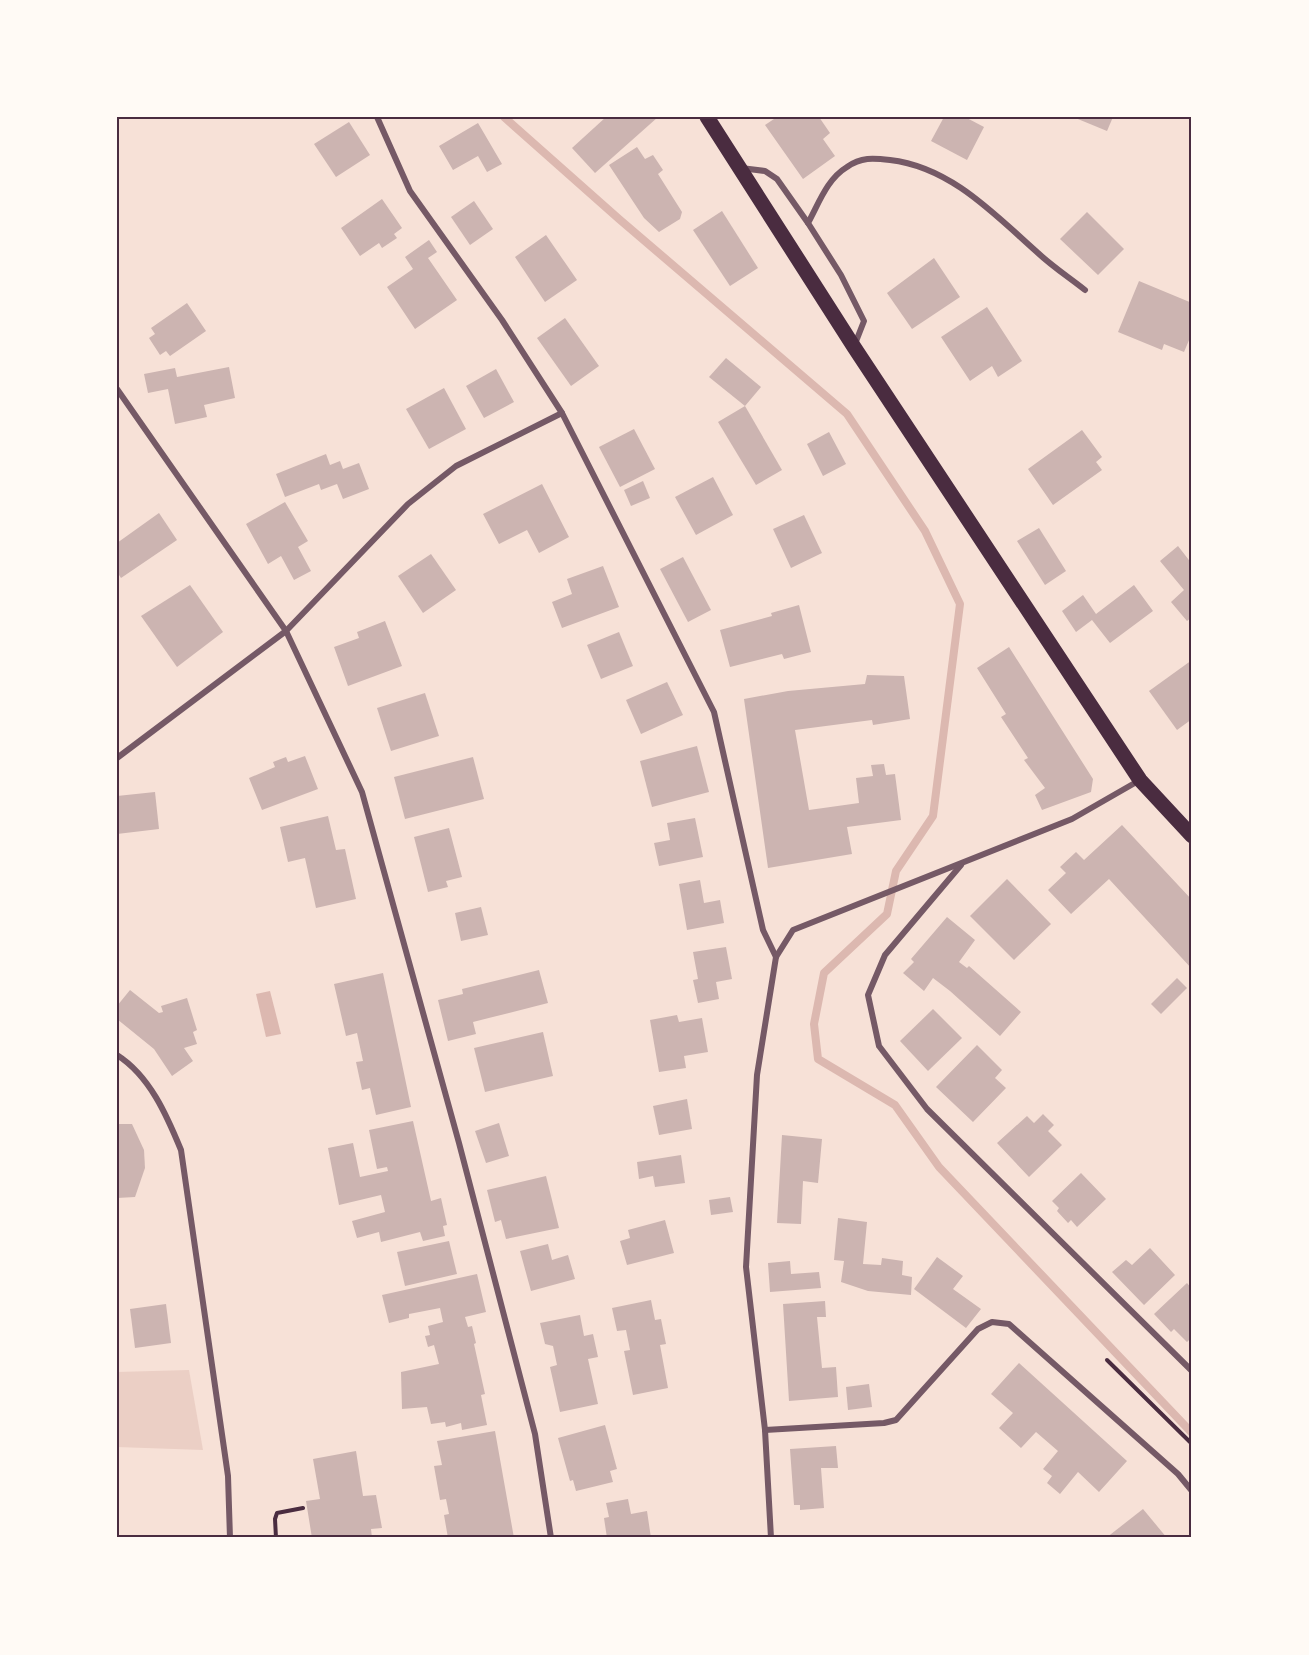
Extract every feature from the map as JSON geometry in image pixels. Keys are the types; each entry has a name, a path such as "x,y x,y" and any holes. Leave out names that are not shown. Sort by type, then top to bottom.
{"main road":[{"path":"707,117 854,347 1140,780 1192,836"}],"street":[{"path":"377,117 410,191 502,320 562,412 714,712 763,930 776,957"},
{"path":"808,223 831,181 846,167 866,157 910,162 942,176 991,209 1040,255 1085,290"},
{"path":"738,167 765,171 777,179 808,223 841,275 864,321 854,347"},
{"path":"117,389 286,632 362,792 459,1143 535,1434 551,1538"},
{"path":"117,758 286,632 408,504 456,466 562,412"},
{"path":"771,1538 765,1430 746,1267 758,1075 776,957 793,930 1072,819 1140,780"},
{"path":"961,864 885,956 868,995 879,1046 927,1109 1192,1371"},
{"path":"117,1055 142,1078 156,1097 181,1150 228,1476 230,1538"},
{"path":"765,1430 884,1424 896,1420 978,1329 992,1322 1009,1324 1178,1474 1192,1491"}],"path":[{"path":"1107,1360 1192,1444"},
{"path":"276,1538 277,1513 303,1508"}],"shaded area":[{"path":"270,991 281,1034 266,1037 256,994"},
{"path":"189,1370 203,1450 117,1447 117,1372"}],"building":[{"path":"606,117 658,117 595,173 572,148"},
{"path":"777,117 819,117 830,133 823,139 835,156 803,179 765,125"},
{"path":"944,117 965,117 984,127 967,160 931,141"},
{"path":"1073,117 1113,117 1107,131"},
{"path":"349,122 370,155 336,177 314,144"},
{"path":"478,123 502,164 487,172 478,156 453,170 439,146"},
{"path":"637,147 645,159 653,155 663,170 658,174 682,212 680,219 659,232 644,218 609,165"},
{"path":"382,199 402,228 394,234 397,238 382,248 379,243 360,256 341,228"},
{"path":"474,201 493,229 470,245 451,217"},
{"path":"722,211 758,268 730,286 693,230"},
{"path":"1087,212 1124,249 1098,275 1060,239"},
{"path":"546,235 577,280 545,302 515,257"},
{"path":"429,240 437,252 428,258 457,300 415,329 387,287 413,269 405,257"},
{"path":"934,258 960,297 912,329 887,293"},
{"path":"1139,281 1192,303 1192,333 1184,352 1164,344 1162,350 1118,332"},
{"path":"187,303 206,331 170,356 166,351 160,355 149,338 155,334 151,328"},
{"path":"987,307 1022,361 998,377 992,366 970,381 941,337"},
{"path":"565,318 599,366 571,386 537,338"},
{"path":"726,358 761,387 745,406 709,377"},
{"path":"229,367 235,398 204,405 207,417 175,424 168,389 148,393 144,374 175,368 177,377"},
{"path":"496,369 514,402 484,418 466,386"},
{"path":"444,388 466,429 429,449 406,409"},
{"path":"745,406 782,470 756,485 718,422"},
{"path":"634,429 655,469 620,487 599,447"},
{"path":"1082,430 1102,457 1096,462 1102,470 1053,505 1028,469"},
{"path":"829,432 846,464 823,476 807,444"},
{"path":"326,454 330,465 340,461 343,469 359,463 369,489 343,499 337,484 321,490 319,484 285,497 276,474"},
{"path":"713,477 733,515 696,535 675,497"},
{"path":"643,481 650,498 631,506 624,490"},
{"path":"542,484 569,537 539,553 527,530 499,544 483,514"},
{"path":"285,502 308,541 298,547 311,571 294,580 281,556 268,564 246,524"},
{"path":"159,513 177,540 121,578 117,572 117,543"},
{"path":"804,515 822,553 791,568 773,529"},
{"path":"1039,528 1066,571 1045,585 1017,541"},
{"path":"1178,546 1192,564 1192,617 1187,621 1171,602 1184,590 1160,561"},
{"path":"431,554 456,590 423,613 398,576"},
{"path":"683,557 711,610 688,622 660,569"},
{"path":"603,566 619,607 562,628 552,602 572,594 567,579"},
{"path":"190,585 223,632 177,667 141,616"},
{"path":"1134,585 1153,611 1110,643 1092,620 1076,632 1062,611 1083,595 1096,614"},
{"path":"799,605 811,652 784,659 782,654 730,667 720,630 772,616 771,613"},
{"path":"385,621 402,666 348,686 334,647 359,638 357,632"},
{"path":"619,632 633,666 601,679 587,645"},
{"path":"1009,647 1093,779 1091,792 1042,810 1035,795 1045,788 1024,760 1028,758 1001,717 1006,714 977,668"},
{"path":"1192,660 1192,719 1177,730 1149,691"},
{"path":"867,675 904,676 910,719 873,725 872,720 795,730 809,810 859,803 856,778 873,776 871,765 884,764 886,775 895,774 901,820 847,827 852,854 768,868 744,699 788,691 865,684"},
{"path":"667,682 683,715 641,734 626,700"},
{"path":"425,693 439,736 391,751 377,708"},
{"path":"697,746 709,792 652,807 640,761"},
{"path":"305,756 318,789 262,810 249,778 275,767 273,762 286,757 288,762"},
{"path":"473,757 484,799 405,819 394,777"},
{"path":"155,792 159,829 117,834 117,796"},
{"path":"328,816 336,850 345,849 356,899 316,908 305,858 288,862 280,827"},
{"path":"695,818 703,857 659,866 654,843 670,840 667,823"},
{"path":"1122,825 1192,900 1192,969 1109,879 1071,914 1048,890 1066,873 1060,867 1076,852 1084,860"},
{"path":"449,828 462,877 446,881 448,887 428,892 414,837"},
{"path":"1007,879 1051,924 1014,960 970,916"},
{"path":"700,880 704,903 720,900 724,923 687,930 679,884"},
{"path":"481,907 488,935 461,941 455,913"},
{"path":"947,917 975,940 959,962 967,968 969,966 1021,1012 1000,1036 933,978 924,991 903,973 914,962 911,959"},
{"path":"726,947 732,979 716,982 719,999 698,1003 693,980 698,979 693,952"},
{"path":"539,970 548,1003 473,1022 476,1034 448,1041 438,1000 463,994 462,989"},
{"path":"383,973 411,1107 376,1115 370,1088 362,1090 356,1062 363,1061 357,1033 346,1036 334,984"},
{"path":"1177,978 1187,988 1161,1014 1151,1004"},
{"path":"130,990 159,1013 163,1012 161,1006 187,998 197,1030 193,1032 197,1044 184,1048 193,1061 172,1076 154,1049 117,1019 117,1006"},
{"path":"933,1009 962,1038 928,1071 900,1041"},
{"path":"677,1015 679,1022 702,1018 708,1052 684,1056 686,1068 659,1072 650,1020"},
{"path":"543,1032 553,1076 485,1092 474,1048"},
{"path":"977,1045 1002,1070 995,1078 1006,1088 973,1122 936,1087"},
{"path":"687,1099 692,1129 659,1135 653,1106"},
{"path":"1043,1114 1054,1125 1048,1131 1062,1145 1029,1177 997,1143 1027,1116 1034,1123"},
{"path":"413,1121 431,1201 441,1198 447,1225 443,1226 445,1236 423,1241 420,1232 381,1242 379,1232 357,1238 352,1221 385,1212 381,1195 339,1205 328,1148 353,1143 360,1177 388,1171 387,1167 377,1169 369,1130"},
{"path":"499,1123 509,1156 486,1163 475,1131"},
{"path":"117,1124 132,1124 144,1150 145,1168 135,1197 117,1198"},
{"path":"782,1135 822,1139 818,1183 803,1181 801,1224 777,1223"},
{"path":"681,1155 685,1183 655,1187 653,1176 639,1179 637,1162"},
{"path":"1081,1173 1106,1199 1077,1227 1071,1220 1068,1223 1057,1211 1059,1208 1052,1201"},
{"path":"546,1176 559,1228 506,1239 501,1220 495,1222 487,1190"},
{"path":"730,1197 733,1212 711,1215 709,1200"},
{"path":"838,1218 867,1222 863,1264 881,1265 882,1258 903,1261 902,1275 912,1277 911,1295 868,1291 841,1282 844,1261 834,1260"},
{"path":"665,1220 674,1253 627,1265 620,1241 630,1238 628,1230"},
{"path":"449,1241 457,1274 405,1286 397,1252"},
{"path":"548,1244 552,1260 568,1255 575,1279 531,1291 520,1251"},
{"path":"1150,1248 1175,1275 1144,1305 1112,1272 1126,1260 1132,1265"},
{"path":"937,1257 963,1276 953,1289 981,1309 966,1328 914,1289"},
{"path":"790,1261 791,1274 819,1272 821,1288 770,1292 768,1263"},
{"path":"477,1274 486,1312 465,1317 468,1327 472,1326 476,1343 474,1344 485,1394 481,1395 487,1425 462,1430 461,1423 446,1427 445,1422 431,1424 427,1407 402,1409 401,1372 439,1364 434,1345 428,1347 425,1336 430,1335 428,1326 443,1322 440,1308 409,1314 409,1318 389,1323 382,1295"},
{"path":"1187,1283 1192,1289 1192,1337 1187,1342 1174,1329 1171,1332 1154,1314"},
{"path":"651,1300 655,1320 661,1319 666,1344 660,1345 668,1388 633,1395 624,1351 630,1350 626,1330 617,1331 612,1308"},
{"path":"825,1301 826,1317 817,1317 822,1368 836,1367 838,1397 789,1401 783,1304"},
{"path":"166,1304 171,1343 135,1348 130,1309"},
{"path":"580,1315 584,1336 593,1334 598,1357 588,1359 598,1404 560,1412 550,1367 557,1365 553,1346 545,1344 540,1323"},
{"path":"1019,1363 1127,1461 1099,1492 1078,1472 1060,1494 1047,1483 1052,1476 1043,1469 1058,1451 1036,1432 1021,1448 999,1428 1013,1413 991,1394"},
{"path":"869,1384 872,1407 848,1410 846,1387"},
{"path":"605,1425 617,1469 610,1471 613,1482 576,1491 573,1480 570,1481 558,1438"},
{"path":"495,1431 514,1538 448,1538 444,1515 449,1514 446,1499 440,1500 434,1466 442,1465 437,1441"},
{"path":"836,1446 838,1468 821,1468 824,1508 800,1510 800,1505 794,1505 790,1449"},
{"path":"356,1451 363,1496 376,1495 382,1528 371,1529 372,1538 312,1538 306,1501 320,1499 313,1459"},
{"path":"628,1499 631,1514 647,1511 651,1538 607,1538 604,1518 609,1517 606,1503"},
{"path":"1143,1509 1167,1538 1106,1538"}],"waterway":[{"path":"504,117 619,219 847,414 925,531 960,604 933,816 896,871 887,914 824,973 814,1024 818,1059 895,1105 939,1167 1192,1433"}]}
